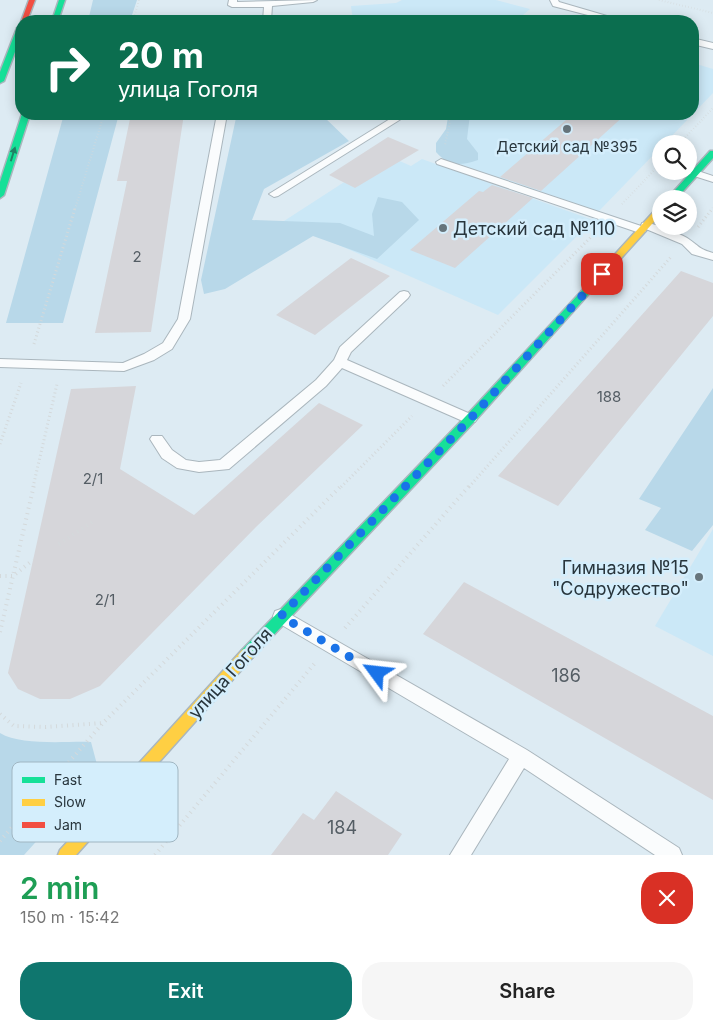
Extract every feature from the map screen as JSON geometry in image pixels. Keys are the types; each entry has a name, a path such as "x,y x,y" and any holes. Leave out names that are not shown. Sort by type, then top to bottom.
{"street":[{"path":"26,15 32,0"},
{"path":"56,15 62,0"},
{"path":"0,81 15,43"},
{"path":"0,195 24,120"},
{"path":"697,171 713,153"},
{"path":"679,190 689,180"},
{"name":"улица Гоголя","path":"150,762 281,616 470,419 652,218"},
{"name":"улица Гоголя","path":"66,855 78,842"}],"lane":[{"path":"233,0 232,5 312,0"},
{"path":"554,0 556,4 597,15"},
{"path":"267,15 268,4"},
{"path":"699,43 713,46"},
{"path":"0,363 124,367 149,357 168,346 184,319 221,120"},
{"path":"274,194 394,120"},
{"path":"441,162 608,219 686,242 696,252 713,257"},
{"path":"697,174 713,179"},
{"path":"156,439 167,454 182,464 199,467 224,465 321,383 340,362 344,350 404,295"},
{"path":"340,362 470,419"},
{"path":"281,616 521,756 672,855"},
{"path":"460,855 521,756"}],"path":[{"path":"135,15 140,0"},
{"path":"659,0 713,13"},
{"path":"688,135 713,108"},
{"path":"0,444 27,364 102,120"},
{"path":"69,762 103,723 428,400 652,173"},
{"path":"178,827 330,645 686,242 713,208"},
{"path":"0,632 61,366"},
{"path":"59,544 92,522"},
{"path":"0,576 12,576 33,560"},
{"path":"0,714 14,726 46,727 103,723"},
{"path":"0,841 12,827"},
{"path":"155,855 166,842"}],"shaded area":[{"path":"93,0 137,0 132,15 89,15"},
{"path":"402,0 496,0 530,9 523,15 352,15 351,6 396,3"},
{"name":"Детский сад №395","path":"699,65 713,69 713,93 699,108"},
{"path":"62,120 117,120 63,323 6,323"},
{"path":"236,120 327,120 349,141 264,189 252,220 340,223 374,236 372,214 378,197 402,202 419,220 377,259 313,236 225,289 204,294 201,280"},
{"path":"448,120 469,120 467,139 478,153 478,160 455,164 441,157 436,152 436,143 446,129"},
{"name":"Детский сад №395","path":"457,120 687,120 673,135 652,135 652,156 598,212 450,161"},
{"name":"Детский сад №110","path":"386,155 411,166 422,159 593,220 498,315 284,221"},
{"path":"713,388 713,525 692,551 645,530 661,508 639,499"},
{"name":"Гимназия №15 \"Содружество\"","path":"713,529 713,656 655,626"},
{"path":"0,733 20,740 91,742 96,762 12,762 12,842 36,842 24,855 0,855"}],"building":[{"path":"130,120 183,120 151,332 95,333 127,181 117,181"},
{"path":"566,120 619,120 541,191 500,177"},
{"path":"388,137 419,150 355,188 329,175"},
{"path":"492,185 533,198 455,268 410,250 479,191 483,192"},
{"path":"351,258 390,276 315,335 276,315"},
{"path":"681,271 713,283 713,316 558,506 498,476"},
{"path":"136,386 120,469 194,515 319,403 363,425 257,526 100,686 70,699 40,699 18,689 8,673 71,389"},
{"path":"464,582 713,716 713,800 423,634"},
{"path":"336,791 402,834 388,855 271,855 303,813 314,820"}],"traffic: fast":[{"path":"57,15 62,0"},
{"path":"0,81 15,43"},
{"path":"0,195 24,120"},
{"path":"679,190 713,153"},
{"path":"247,654 470,419 592,285"}],"traffic: slow":[{"path":"592,285 652,219"},
{"path":"150,762 247,654"},
{"path":"66,855 78,842"}],"traffic: jam":[{"path":"26,15 32,0"}],"place":[{"name":"Детский сад №395","path":"567,129"},
{"name":"Детский сад №110","path":"443,228"},
{"name":"Гимназия №15 \"Содружество\"","path":"699,577"}],"route":[{"path":"377,673 281,616 470,419 602,274"}]}
